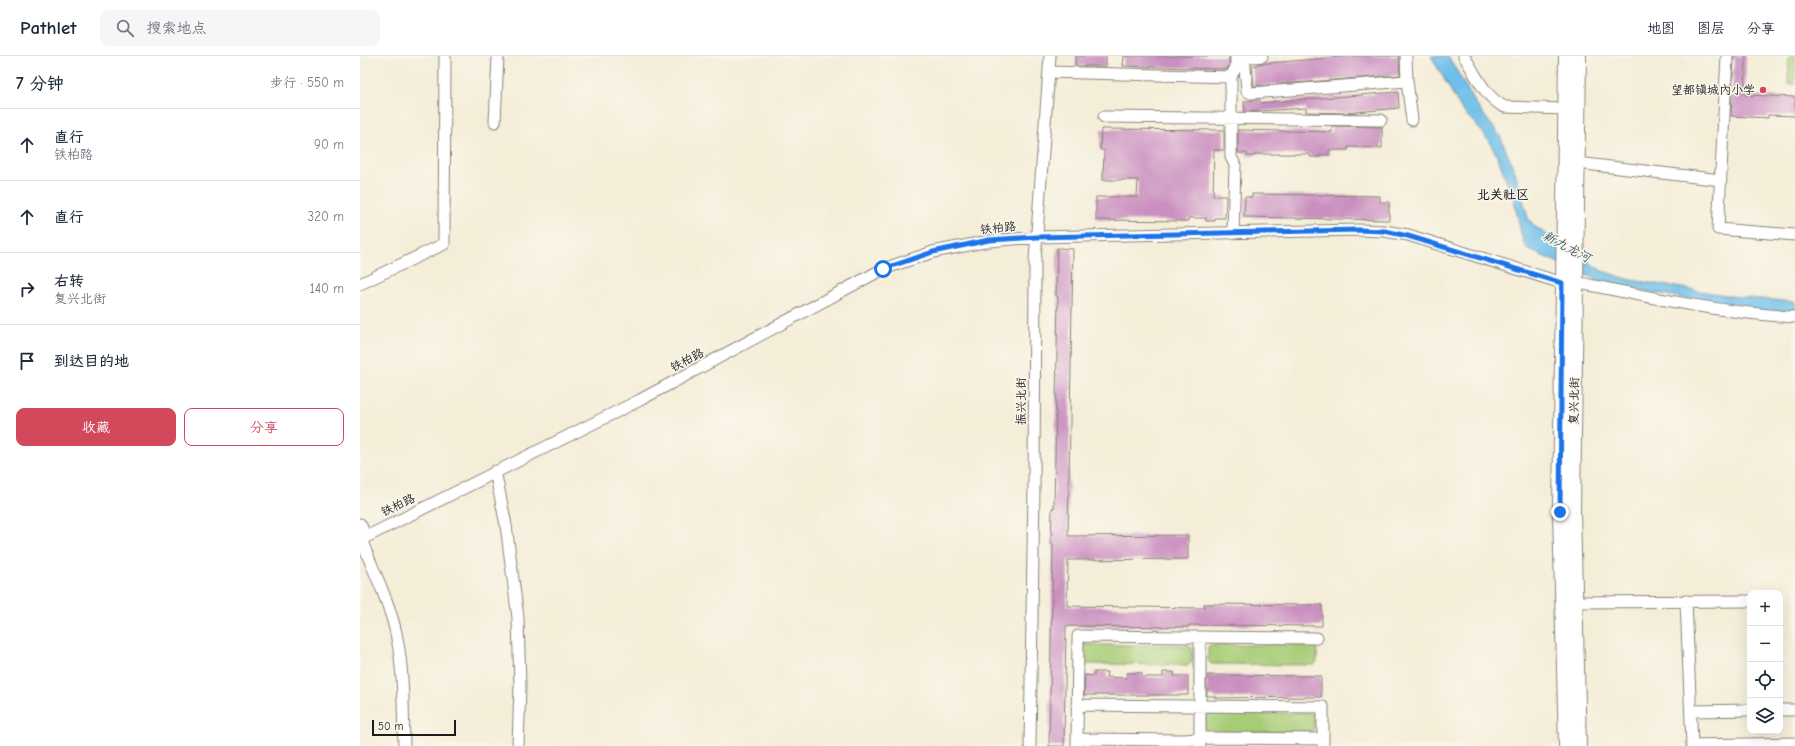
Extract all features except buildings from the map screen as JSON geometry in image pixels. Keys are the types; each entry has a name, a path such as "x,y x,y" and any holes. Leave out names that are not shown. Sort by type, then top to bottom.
{"main road":[{"name":"复兴北街","path":"1566,56 1563,242 1569,279 1573,437 1574,602 1579,746"},
{"name":"复兴北街","path":"1566,746 1560,512 1569,279 1577,244 1579,56"}],"street":[{"path":"360,284 444,244 445,56"},
{"path":"494,122 498,56"},
{"name":"振兴北街","path":"1030,746 1034,479 1035,260 1050,56"},
{"path":"1242,57 1262,56"},
{"path":"1406,56 1407,81 1412,120"},
{"path":"1464,56 1489,95 1497,104 1505,107 1565,109"},
{"path":"1727,56 1718,229 1795,235"},
{"path":"1233,233 1235,165 1231,157 1231,77 1242,57"},
{"path":"1242,57 1247,91 1251,93 1407,81"},
{"path":"1049,72 1231,77"},
{"path":"1104,117 1381,120"},
{"path":"1577,163 1721,180"},
{"name":"铁柏路","path":"362,538 640,400 883,269 933,252 989,240 1037,237 1358,230 1384,231 1569,279 1717,310 1760,316 1795,318"},
{"path":"496,472 506,525 518,618 520,686 518,746"},
{"path":"360,524 362,538 389,609 396,633 401,661 404,746"},
{"path":"1686,600 1692,711 1692,746 1795,743"},
{"path":"1574,602 1686,600 1747,601"},
{"path":"1077,704 1323,707 1323,743 1200,742 1185,740 1077,743 1077,704 1078,636 1317,638"},
{"path":"1200,637 1200,742"},
{"path":"1692,711 1747,710"},
{"path":"1783,710 1795,710"}],"green space":[{"path":"1789,56 1795,56 1795,84 1788,84"},
{"path":"1085,645 1188,645 1192,648 1192,662 1188,665 1085,664 1082,661 1082,648"},
{"path":"1211,645 1314,645 1317,648 1317,662 1314,665 1211,664 1208,661 1208,647"},
{"path":"1208,713 1311,713 1314,715 1314,729 1311,732 1208,732 1205,729 1205,715"}],"water":[{"path":"1431,56 1448,56 1477,106 1500,136 1515,172 1528,218 1534,226 1602,271 1631,280 1738,297 1795,302 1795,313 1777,313 1609,285 1529,250 1524,244 1514,201 1497,155 1484,134 1462,110"}],"place":[{"name":"望都镇城内小学","path":"1763,90"}],"district":[{"name":"北关社区","path":"1503,194"}],"route":[{"path":"883,269 933,252 989,240 1037,237 1358,230 1384,231 1408,236 1562,283 1560,512"}],"water label":[{"name":"新九龙河","path":"1567,246"}]}
